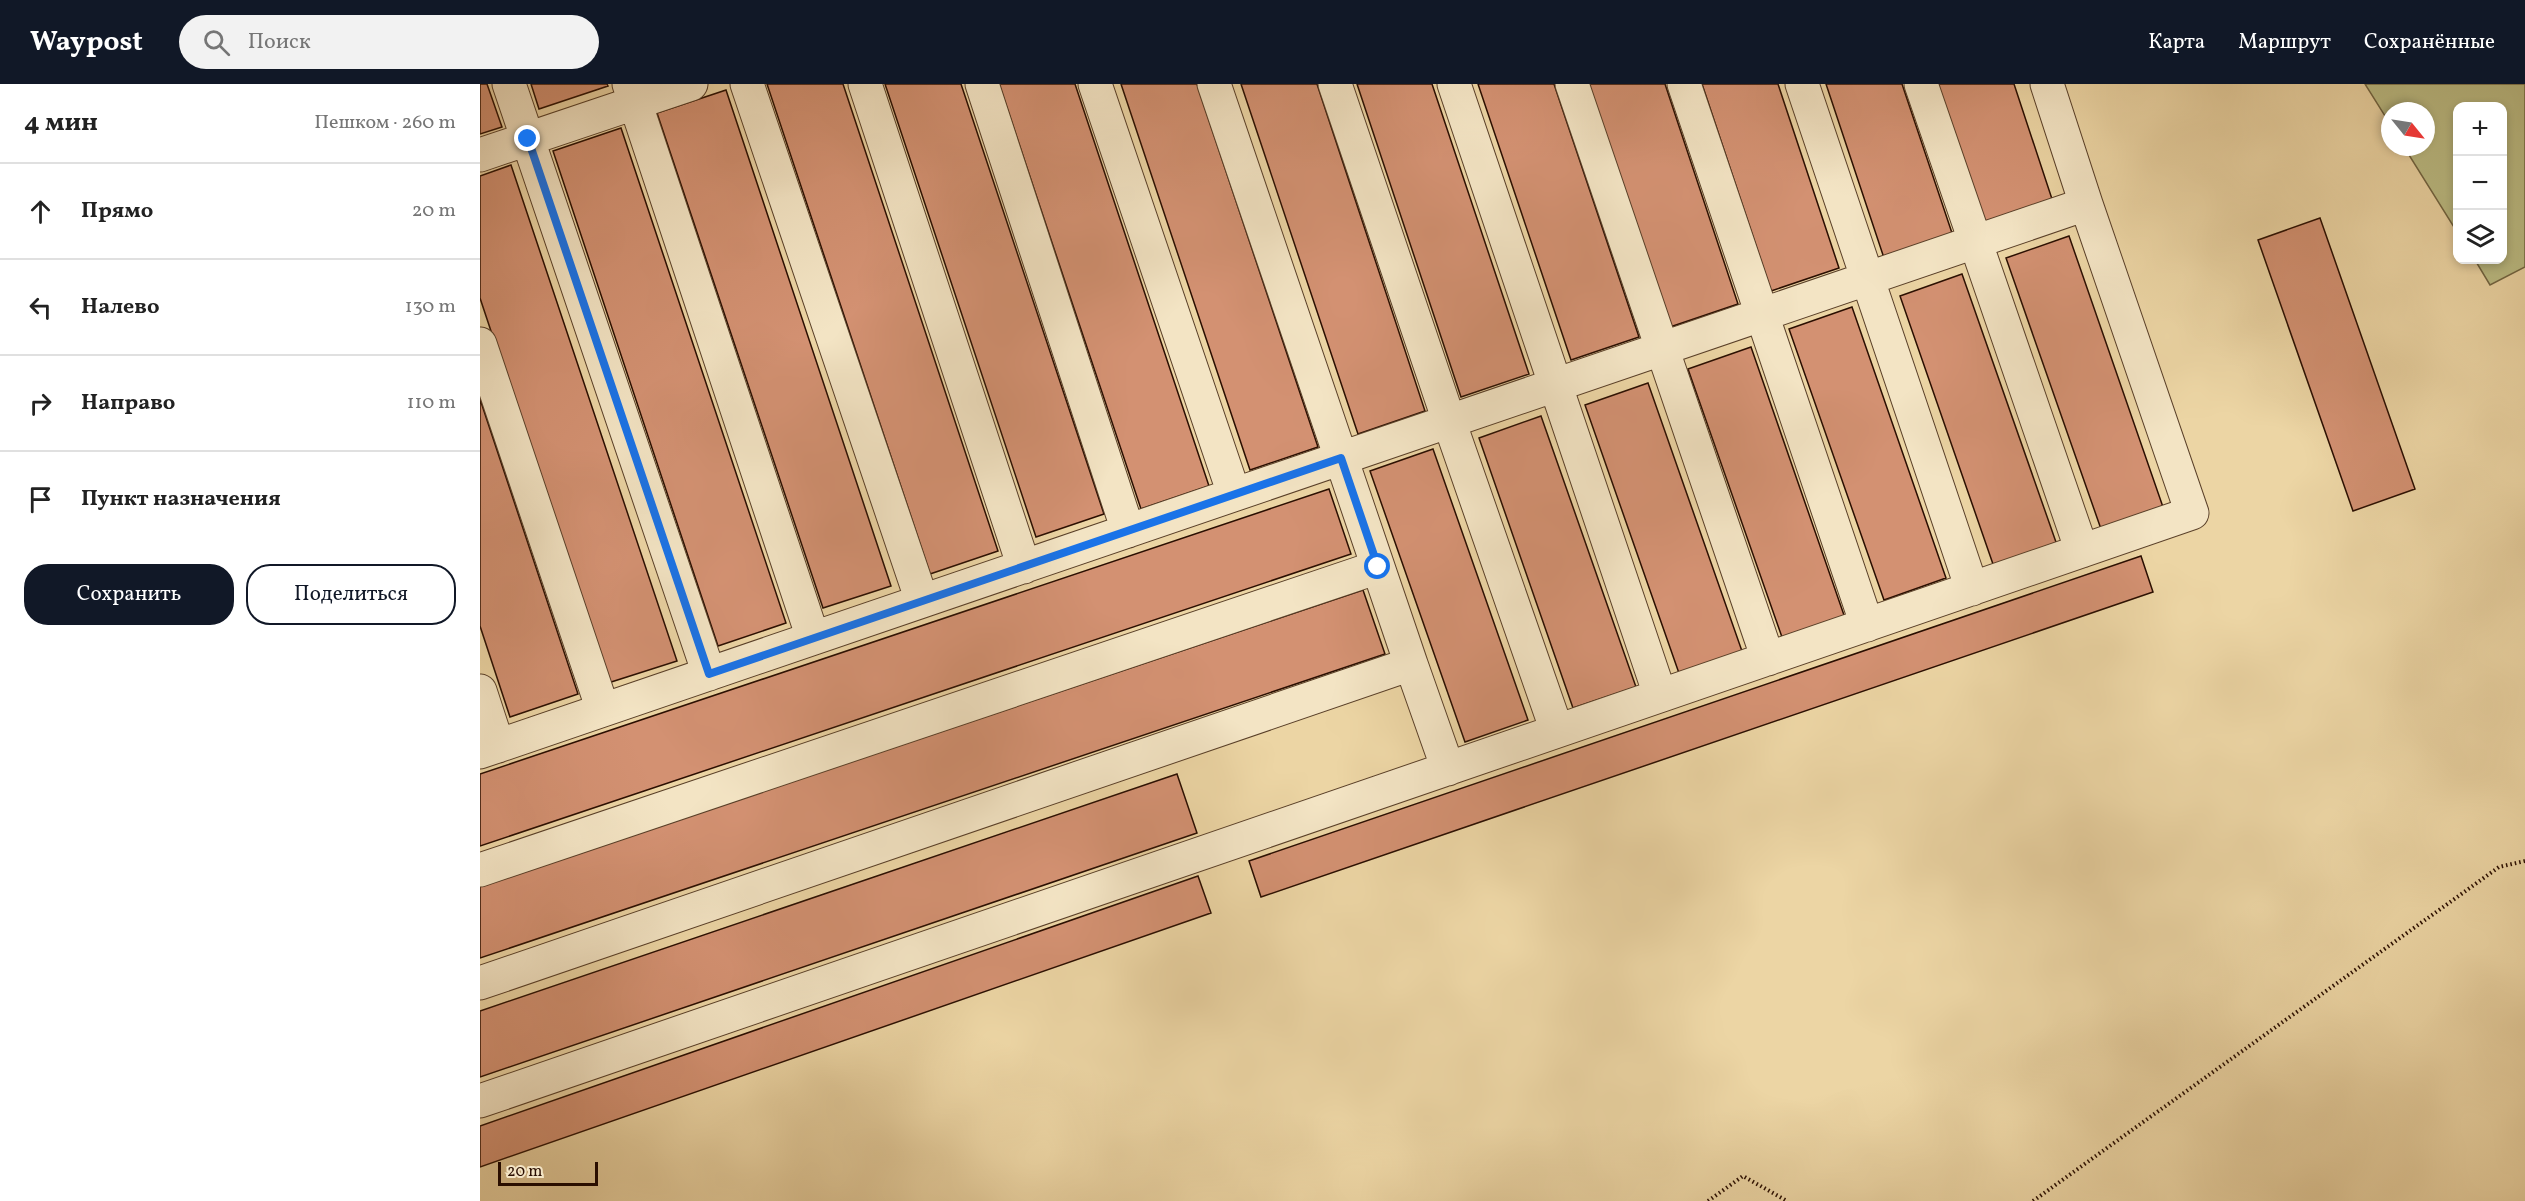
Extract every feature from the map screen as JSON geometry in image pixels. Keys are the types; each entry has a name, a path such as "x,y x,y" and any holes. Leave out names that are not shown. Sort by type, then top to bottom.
{"lane":[{"path":"509,84 709,674"},
{"path":"480,155 528,139 632,93 692,84"},
{"path":"747,84 922,601"},
{"path":"865,84 1024,567"},
{"path":"982,84 1128,531"},
{"path":"1095,84 1234,494"},
{"path":"1214,84 1448,769"},
{"path":"1335,84 1449,422 1557,731"},
{"path":"1454,84 1660,695"},
{"path":"1572,84 1768,659"},
{"path":"1684,84 1867,625"},
{"path":"1802,84 1972,589"},
{"path":"1921,84 2082,551"},
{"path":"480,1101 2192,513 2047,84"},
{"path":"632,93 813,638"},
{"path":"480,691 489,749 2086,204"},
{"path":"480,344 603,710"},
{"path":"480,870 1378,567"},
{"path":"480,983 1411,664"}],"path":[{"path":"2033,1201 2499,867 2525,861"},
{"path":"1708,1201 1743,1176 1787,1201"}],"green space":[{"path":"2365,84 2525,84 2525,267 2490,285 2477,264 2507,264 2507,102 2453,102 2453,226 2410,156 2435,156 2435,102 2381,102 2381,110"}],"building":[{"path":"480,84 487,84 502,127 480,134"},
{"path":"531,84 607,84 608,86 539,109"},
{"path":"767,84 843,84 998,551 930,574"},
{"path":"885,84 961,84 1104,514 1036,537"},
{"path":"999,84 1075,84 1209,486 1141,509"},
{"path":"1121,84 1197,84 1318,447 1250,470"},
{"path":"1241,84 1317,84 1425,411 1358,434"},
{"path":"1357,84 1432,84 1529,374 1461,397"},
{"path":"1478,84 1554,84 1639,337 1571,360"},
{"path":"1589,84 1665,84 1738,304 1670,327"},
{"path":"1702,84 1778,84 1839,268 1771,291"},
{"path":"1826,84 1902,84 1953,236 1884,258"},
{"path":"1938,84 2014,84 2052,199 1984,222"},
{"path":"726,90 891,586 823,608 657,113"},
{"path":"621,128 786,623 718,646 553,151"},
{"path":"511,165 677,661 608,683 480,298 480,176"},
{"path":"2320,218 2415,489 2353,511 2258,240"},
{"path":"2069,236 2163,507 2101,529 2006,258"},
{"path":"1962,274 2057,545 1994,567 1900,296"},
{"path":"1852,307 1946,578 1884,600 1789,329"},
{"path":"1751,347 1845,618 1783,640 1688,369"},
{"path":"1648,383 1743,654 1680,676 1585,405"},
{"path":"480,399 578,694 510,717 480,626"},
{"path":"1541,416 1636,687 1573,708 1479,438"},
{"path":"1433,449 1528,720 1465,742 1370,471"},
{"path":"1329,489 1351,554 480,846 480,774"},
{"path":"2141,556 2153,592 1261,897 1249,861"},
{"path":"1363,590 1385,654 480,958 480,886"},
{"path":"1177,774 1197,833 480,1077 480,1011"},
{"path":"1198,876 1211,913 480,1167 480,1126"}],"route":[{"path":"528,139 709,674 1341,458 1378,567"}]}
